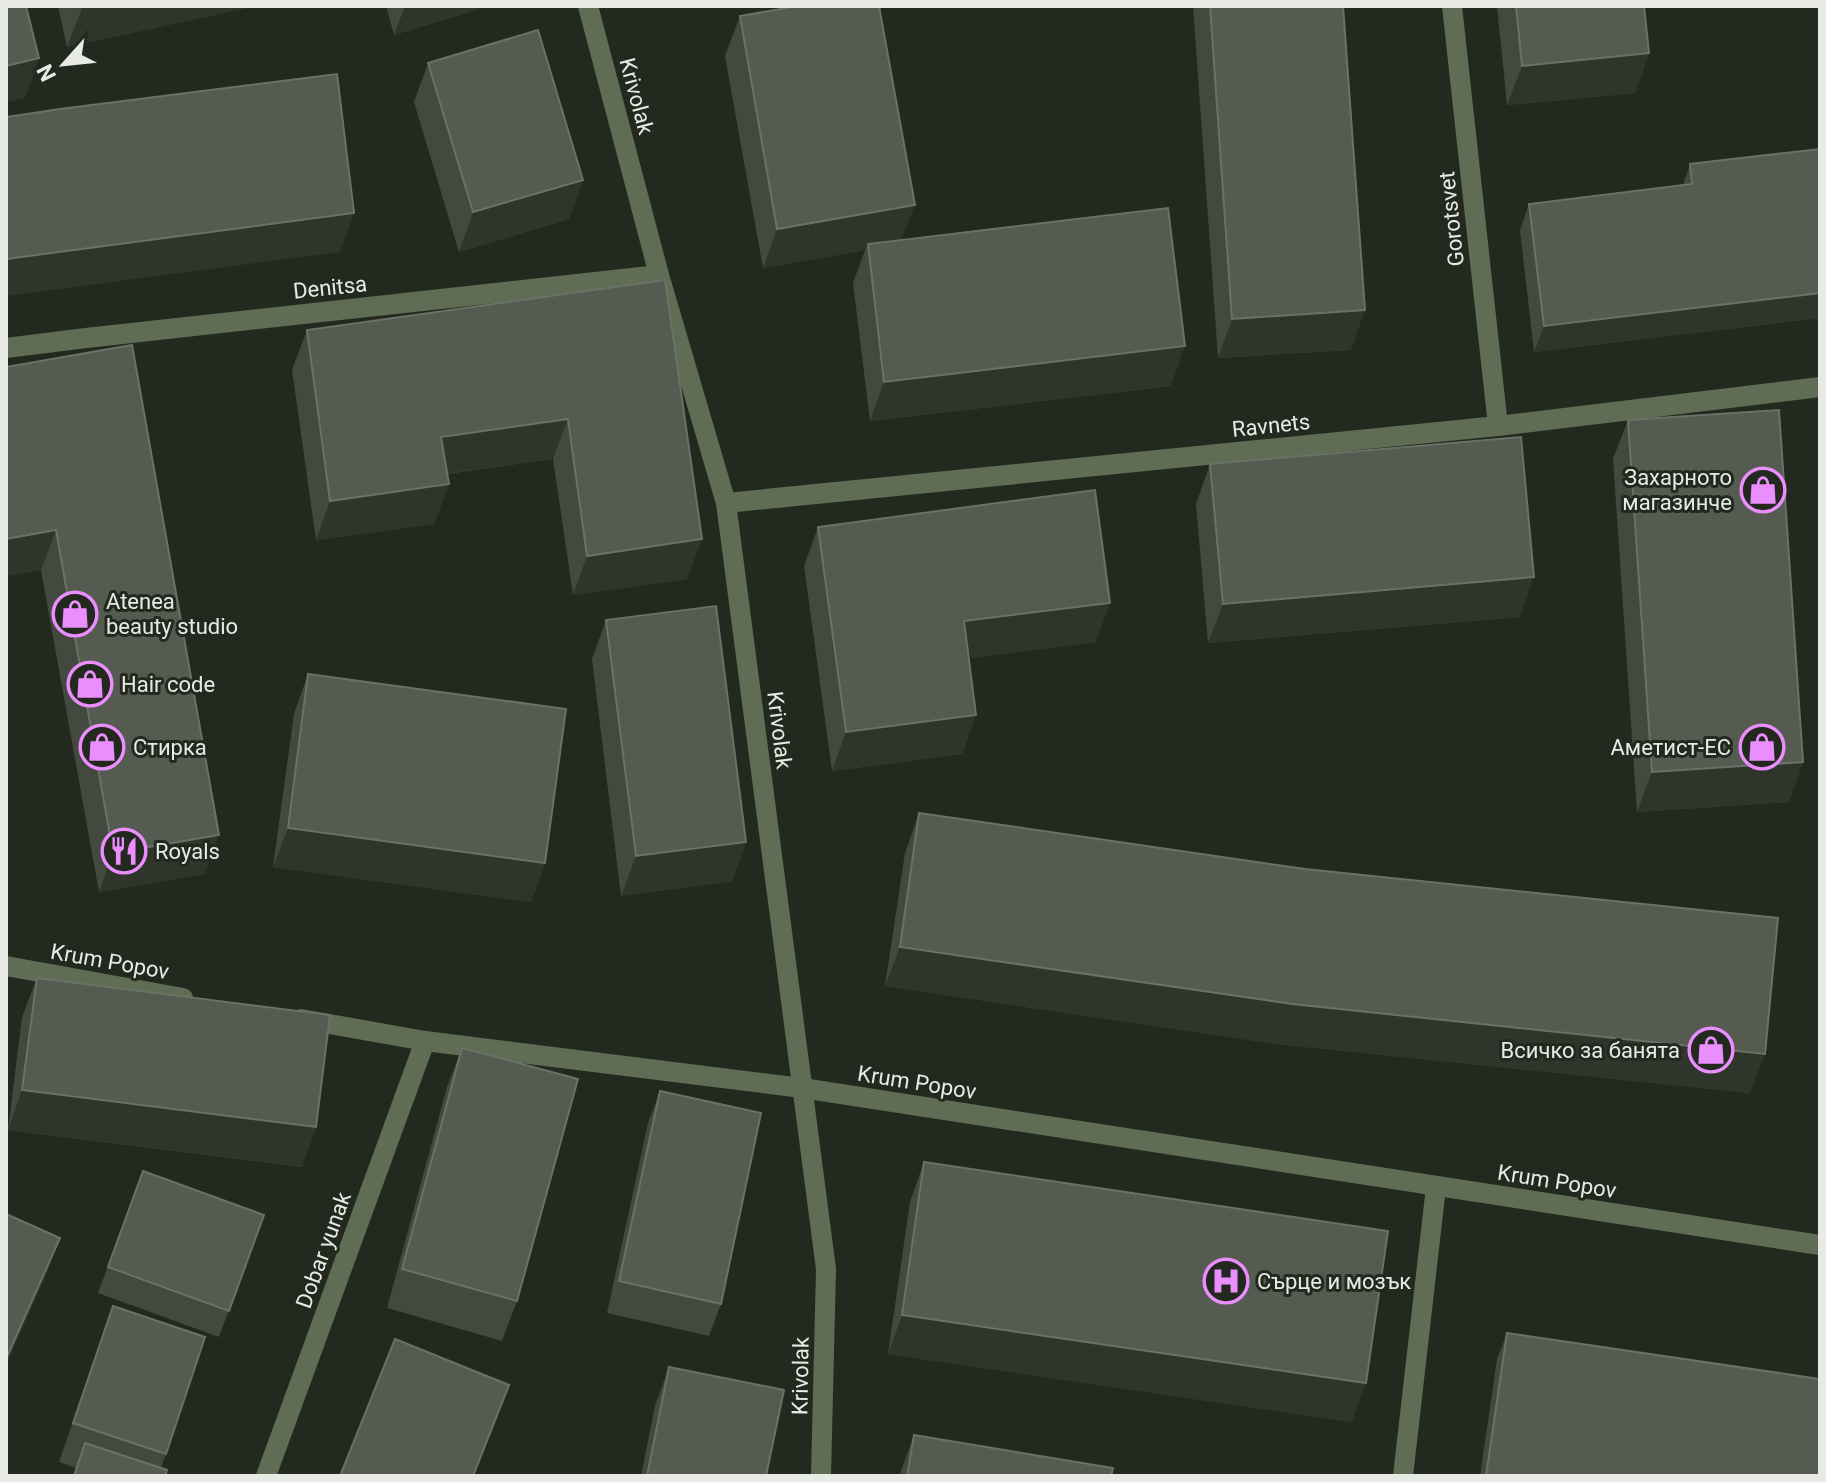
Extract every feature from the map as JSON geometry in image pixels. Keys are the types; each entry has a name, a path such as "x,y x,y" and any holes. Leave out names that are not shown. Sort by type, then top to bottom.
{"street":[{"name":"Krivolak","path":"588,6 659,275 726,503 826,1269 821,1476"},
{"name":"Gorotsvet","path":"1452,6 1498,426"},
{"name":"Denitsa","path":"6,348 659,275"},
{"name":"Ravnets","path":"726,503 1498,426 1820,387"},
{"name":"Krum Popov","path":"6,966 208,1002"},
{"name":"Krum Popov","path":"285,1016 425,1041 802,1088 1820,1245"},
{"name":"Dobar yunak","path":"266,1476 425,1041"},
{"path":"1403,1476 1436,1187"}],"building":[{"path":"6,6 26,6 39,58 6,66"},
{"path":"798,6 879,6 915,205 777,229 740,16"},
{"path":"1210,6 1343,6 1365,310 1232,319"},
{"path":"1516,6 1644,6 1649,53 1522,66"},
{"path":"538,30 583,180 473,212 428,63"},
{"path":"337,74 354,213 6,259 6,117"},
{"path":"1820,149 1820,293 1544,326 1529,204 1692,184 1690,164"},
{"path":"1168,208 1185,346 884,382 868,244"},
{"path":"665,280 702,539 587,556 568,419 441,437 449,484 330,501 307,330"},
{"path":"132,345 219,835 113,853 56,530 6,539 6,367"},
{"path":"1779,410 1803,762 1652,772 1628,420"},
{"path":"1521,437 1534,577 1223,604 1210,464"},
{"path":"1095,490 1110,603 964,621 976,715 846,732 818,527"},
{"path":"716,606 746,842 636,856 606,620"},
{"path":"308,674 566,709 545,863 288,828"},
{"path":"919,813 1305,869 1778,918 1765,1054 1292,1004 900,947"},
{"path":"37,978 330,1015 316,1127 22,1090"},
{"path":"462,1048 578,1079 517,1301 402,1269"},
{"path":"660,1091 761,1113 721,1304 619,1281"},
{"path":"924,1162 1388,1231 1366,1383 902,1315"},
{"path":"143,1171 264,1215 229,1311 108,1267"},
{"path":"6,1214 60,1238 6,1359"},
{"path":"113,1306 205,1337 166,1454 73,1423"},
{"path":"1507,1333 1820,1379 1820,1476 1486,1476"},
{"path":"395,1339 509,1385 473,1476 340,1476"},
{"path":"669,1367 784,1390 766,1476 647,1476"},
{"path":"914,1435 1113,1468 1111,1476 907,1476"},
{"path":"85,1443 167,1470 165,1476 74,1476"}],"place":[{"name":"Захарното магазинче","path":"1763,490"},
{"name":"Atenea beauty studio","path":"75,614"},
{"name":"Hair code","path":"90,684"},
{"name":"Стирка","path":"102,747"},
{"name":"Аметист-ЕС","path":"1762,747"},
{"name":"Royals","path":"124,851"},
{"name":"Всичко за банята","path":"1711,1050"},
{"name":"Сърце и мозък","path":"1226,1281"}]}
